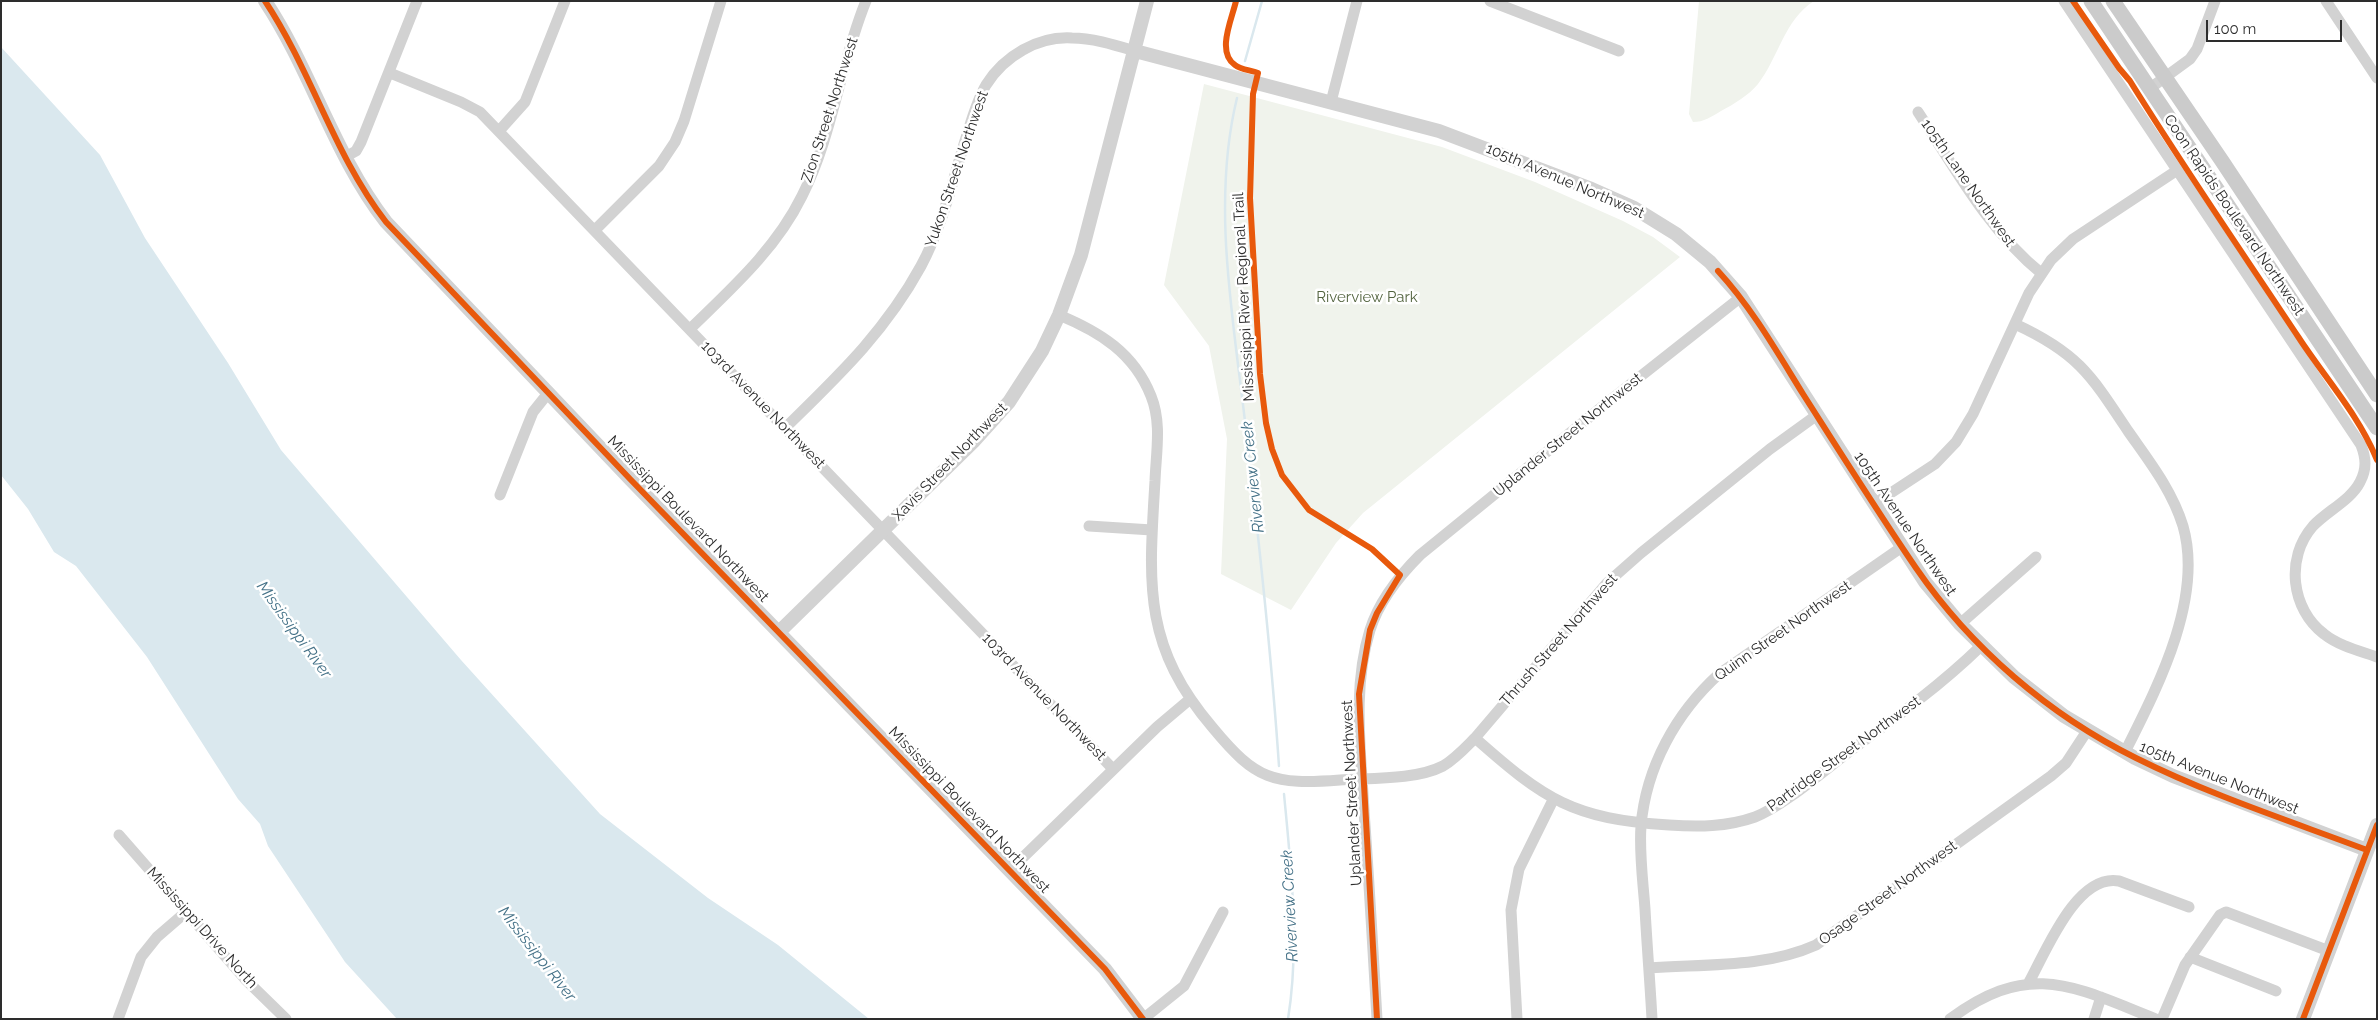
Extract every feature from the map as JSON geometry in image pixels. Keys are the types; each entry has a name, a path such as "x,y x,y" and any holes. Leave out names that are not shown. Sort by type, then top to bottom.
{"main road":[{"name":"Coon Rapids Boulevard Northwest","path":"2091,1 2377,428"},
{"name":"Coon Rapids Boulevard Northwest","path":"2112,1 2377,395"}],"street":[{"name":"Mississippi Boulevard Northwest","path":"265,1 295,51 345,158 368,197 386,222 1105,969 1143,1019"},
{"path":"345,158 356,150 361,142 417,1"},
{"path":"499,131 525,102 565,1"},
{"path":"595,230 659,166 675,142 684,121 721,1"},
{"name":"Zion Street Northwest","path":"690,329 758,261 775,241 802,196 816,164 866,1"},
{"name":"Xavis Street Northwest","path":"779,632 998,415 1029,373 1059,314 1081,255 1147,1"},
{"path":"1331,102 1357,1"},
{"path":"2064,1 2361,445 2365,458 2361,481 2355,490 2317,523 2305,537 2297,558 2295,580 2303,609 2316,626 2337,642 2377,657"},
{"path":"2149,89 2184,64 2197,49 2216,1"},
{"path":"2326,1 2377,78"},
{"path":"1494,2 1619,52"},
{"name":"Yukon Street Northwest","path":"785,428 864,350 892,314 920,268 944,211 975,109 985,86 997,70 1030,46 1056,39 1087,39 1135,51"},
{"name":"105th Avenue Northwest","path":"1135,51 1450,135 1626,204 1656,220 1687,242 1710,262 1741,297 1925,582 1981,646 2038,697 2088,731 2124,752 2173,776 2367,850"},
{"name":"103rd Avenue Northwest","path":"390,73 471,106 499,131 1113,769"},
{"name":"105th Lane Northwest","path":"1918,112 1996,228 2014,249 2041,273"},
{"path":"1874,504 1935,464 1956,442 1973,414 2029,293 2041,273 2073,240 2176,171"},
{"name":"Uplander Street Northwest","path":"1377,1019 1359,714 1363,660 1370,630 1377,613 1400,575 1426,550 1741,297"},
{"name":"Thrush Street Northwest","path":"1059,314 1082,324 1115,344 1137,368 1152,397 1158,431 1151,580 1154,613 1170,662 1189,700 1240,758 1263,775 1291,782 1408,775 1433,770 1457,756 1475,738 1607,583 1756,461 1817,415"},
{"path":"2015,324 2061,348 2077,361 2095,382 2160,476 2176,507 2184,532 2189,571 2186,602 2153,695 2124,752"},
{"path":"500,495 533,412 549,392"},
{"path":"1088,526 1152,530"},
{"name":"Quinn Street Northwest","path":"1652,1019 1642,870 1641,824 1647,790 1661,752 1678,719 1697,695 1732,664 1902,547"},
{"path":"1960,624 2036,557"},
{"name":"Partridge Street Northwest","path":"1475,738 1524,781 1553,800 1584,812 1641,824 1725,825 1757,816 1784,800 1927,694 1981,646"},
{"path":"1010,870 1113,769 1189,700"},
{"name":"Osage Street Northwest","path":"1649,968 1763,960 1784,956 1816,945 2051,776 2066,763 2088,731"},
{"path":"1517,1019 1511,910 1519,869 1553,800"},
{"path":"2303,1019 2377,825"},
{"name":"Mississippi Drive North","path":"119,835 245,979 286,1019"},
{"path":"2028,984 2072,906 2104,881 2110,879 2119,881 2189,907"},
{"path":"118,1019 141,957 157,937 186,912"},
{"path":"1143,1019 1184,986 1223,912"},
{"path":"2162,1019 2190,957 2220,915 2226,912 2329,951"},
{"path":"2190,957 2276,991"},
{"path":"1950,1019 1981,999 2028,984 2065,985 2156,1019"},
{"path":"2094,1019 2101,997"}],"green space":[{"path":"1699,1 1814,1 1804,9 1789,28 1765,73 1754,88 1741,99 1711,117 1693,122 1689,114"},
{"name":"Riverview Park","path":"1204,84 1442,147 1535,182 1623,221 1653,237 1680,257 1363,513 1336,543 1291,610 1221,574 1227,439 1209,346 1164,285"}],"water":[{"name":"Mississippi River","path":"1,47 100,155 145,238 228,363 281,450 461,660 600,814 708,898 778,945 869,1019 397,1019 345,962 268,846 260,824 238,799 147,657 76,566 54,552 28,509 1,475"}],"waterway":[{"name":"Riverview Creek","path":"1245,61 1262,1"},
{"name":"Riverview Creek","path":"1237,98 1226,176 1227,256 1234,335 1264,590 1279,766"},
{"name":"Riverview Creek","path":"1284,794 1292,878 1294,935 1292,991 1288,1019"}],"cycle path":[{"path":"265,1 282,28 352,169 386,222 631,480 1105,969 1143,1019"},
{"name":"Mississippi River Regional Trail","path":"1236,1 1227,35 1226,44 1229,59 1237,67 1258,73 1253,94 1250,198 1260,374 1266,423 1272,449 1282,475 1309,510 1372,549 1400,575 1377,613 1370,630 1359,694 1377,1019"},
{"path":"2073,1 2130,81 2309,353 2351,412 2370,443 2377,460"},
{"path":"1718,271 1742,300 1763,331 1916,568 1961,625 2014,677 2073,721 2104,741 2136,758 2221,796 2367,850"},
{"path":"2303,1019 2377,825"}]}
